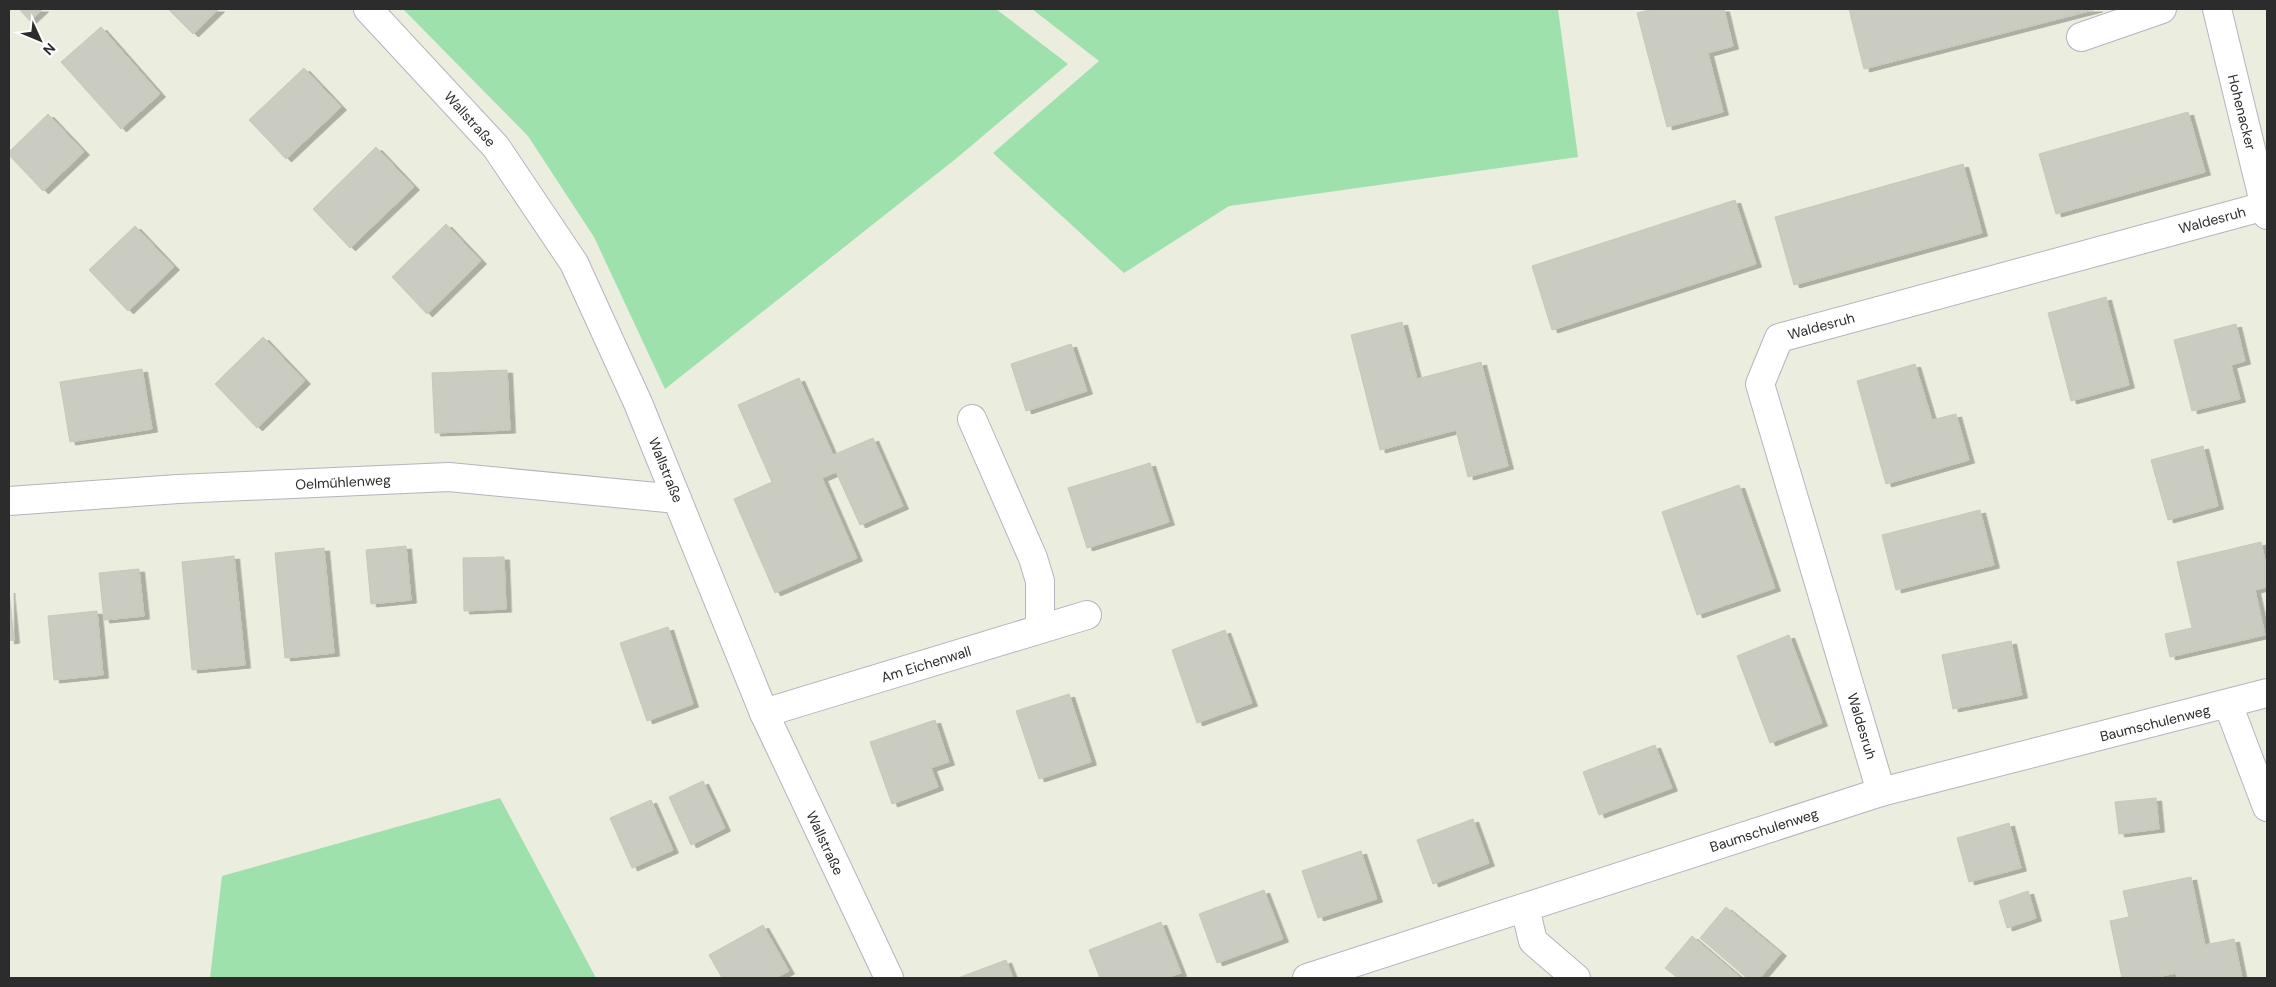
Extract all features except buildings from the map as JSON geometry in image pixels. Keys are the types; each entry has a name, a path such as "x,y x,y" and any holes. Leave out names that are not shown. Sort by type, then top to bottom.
{"street":[{"name":"Wallstraße","path":"368,9 496,147 574,263 638,403 764,713 889,978"},
{"path":"2081,37 2162,9"},
{"name":"Hohenacker","path":"2217,9 2266,210"},
{"name":"Waldesruh","path":"1882,792 1760,384 1779,338 2266,210"},
{"path":"972,419 1034,558 1040,581 1040,629"},
{"name":"Oelmühlenweg","path":"9,501 178,489 449,477 677,499"},
{"name":"Am Eichenwall","path":"764,713 1087,615"},
{"name":"Baumschulenweg","path":"1308,978 1882,792 2267,693"},
{"name":"Baumschulenweg","path":"2228,704 2267,808"},
{"path":"1525,908 1533,941 1576,978"}],"green space":[{"path":"403,9 996,9 1068,64 958,157 665,389 594,237 528,136"},
{"path":"1032,9 1558,9 1578,157 1229,206 1124,273 993,153 1099,61"},
{"path":"500,798 596,978 210,978 222,876"}]}
